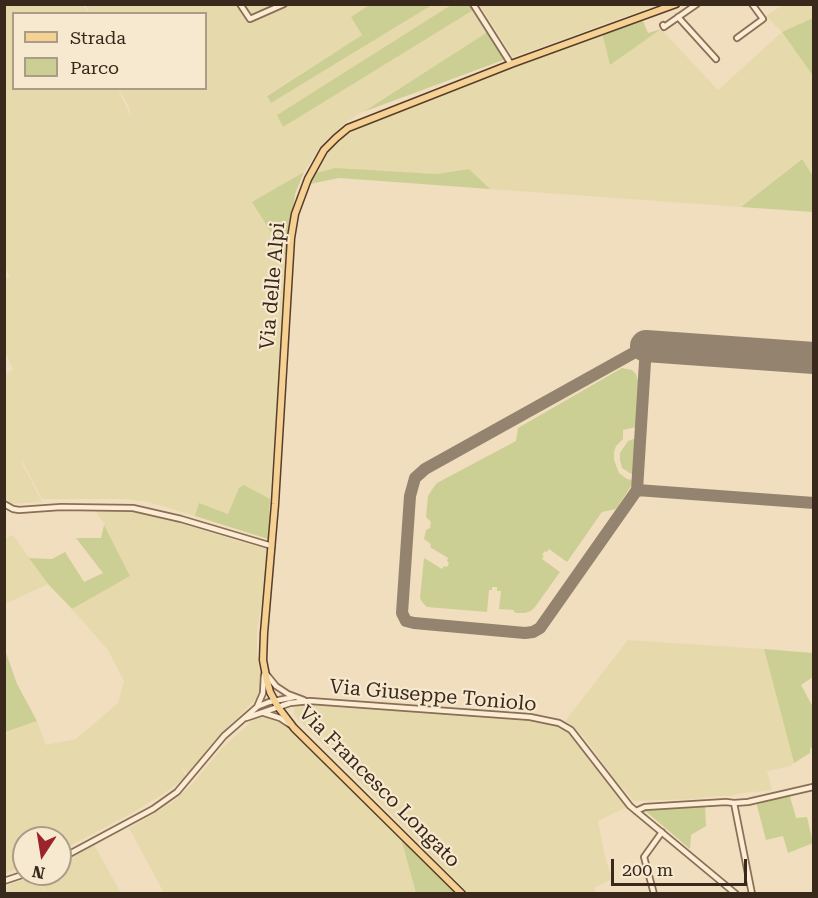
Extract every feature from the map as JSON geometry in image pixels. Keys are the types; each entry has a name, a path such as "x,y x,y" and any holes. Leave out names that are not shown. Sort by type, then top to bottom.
{"main road":[{"name":"Via delle Alpi","path":"264,668 264,633 272,546 291,238 295,214 308,179 324,150 348,128 511,64 676,4"},
{"name":"Via Francesco Longato","path":"264,668 270,692 294,728 462,894"}],"street":[{"path":"240,4 250,19 284,4"},
{"path":"473,4 511,64"},
{"path":"663,25 664,27 697,4"},
{"path":"737,38 763,19 752,4"},
{"path":"678,17 716,59"},
{"path":"4,504 20,510 60,507 133,508 272,546"},
{"path":"257,707 263,693 264,668"},
{"name":"Via Giuseppe Toniolo","path":"264,668 267,676 276,686 288,694 310,701 531,717 559,723 571,729 630,806 736,894"},
{"path":"276,704 292,697 299,698"},
{"name":"Via Giuseppe Toniolo","path":"72,853 170,798 224,736 257,707 265,703 288,704 310,701"},
{"name":"Via Giuseppe Toniolo","path":"246,718 261,713 276,704"},
{"path":"285,717 288,704"},
{"path":"261,713 280,718 294,728"},
{"path":"636,811 645,807 748,802 813,788"},
{"path":"734,803 753,894"},
{"path":"654,894 644,857 662,832"}],"shaded area":[{"path":"5,5 83,5 87,12 12,12 12,90 118,90 131,117 130,109 120,90 207,90 207,12 89,12 85,5 371,5 351,17 362,35 267,95 271,103 432,5 451,5 277,115 283,126 475,9 489,31 348,121 326,140 304,172 253,202 287,258 270,499 243,485 228,514 199,504 195,516 148,502 126,499 42,499 22,460 42,502 8,503 4,498 4,374 13,370 5,351 5,279 10,276 5,268"},
{"path":"480,5 657,5 513,57"},
{"path":"783,5 813,5 813,18 782,32 766,16"},
{"path":"661,29 718,90 782,32 813,76 813,176 801,159 741,207 490,189 469,169 436,174 399,172 312,174 332,145 366,119 602,33 610,64"},
{"path":"95,508 125,508 146,512 247,544 264,548 265,545 267,546 263,598 257,630 257,654 263,678 256,699 209,746 193,769 187,774 181,768 187,777 134,812 72,845 72,826 12,826 12,871 5,875 4,732 37,721 46,745 76,739 118,703 124,681 108,650 72,609 130,576 105,523 98,516"},
{"path":"13,535 48,584 5,604 4,539"},
{"path":"628,640 764,649 794,763 767,771 772,790 733,796 634,801 584,737 565,721"},
{"path":"302,704 532,720 556,725 569,731 629,806 598,821 612,879 594,888 597,893 468,893 294,715 294,708"},
{"path":"260,714 280,718 298,731 400,835 416,893 164,893 129,828 174,801 193,783 223,747"},
{"path":"94,845 121,893 45,893 42,886 72,886 72,857"},
{"path":"12,883 12,886 41,886 44,893 7,893 5,888"}],"green space":[{"path":"371,4 432,5 271,103 267,96 362,35 351,17"},
{"path":"451,5 472,5 475,9 283,127 277,115"},
{"path":"813,18 813,76 782,32"},
{"path":"643,21 648,33 661,29 610,65 602,33"},
{"path":"489,31 506,59 363,112"},
{"path":"802,159 813,176 813,212 741,207"},
{"path":"335,168 436,174 469,169 490,189 339,178 308,184 312,174"},
{"path":"304,172 295,194 287,258 252,202"},
{"path":"622,368 632,370 639,383 636,427 623,430 623,439 614,452 614,460 619,473 632,480 631,486 616,509 602,512 567,562 549,549 545,551 542,559 560,572 531,611 517,613 514,610 499,609 501,591 497,591 497,587 489,590 487,612 427,607 420,598 424,558 442,569 449,563 448,558 430,547 431,544 424,539 431,522 426,517 428,496 437,483 516,441 518,428"},
{"path":"636,438 633,475 622,468 620,453 628,441"},
{"path":"244,485 270,499 268,539 195,516 199,503 228,514 239,488"},
{"path":"104,525 130,576 72,609 48,584 29,558 52,559 65,552 84,582 103,573 76,538 101,538"},
{"path":"4,647 17,684 37,721 5,732"},
{"path":"764,649 813,653 813,677 801,685 813,707 813,747 810,753 794,763"},
{"path":"789,793 796,818 807,817 813,843 788,853 783,836 766,840 755,798"},
{"path":"705,804 706,826 691,835 690,849 642,808"},
{"path":"400,835 442,878 457,893 416,893"}],"taxiway":[{"path":"646,346 637,490 814,503"},
{"path":"637,490 540,628 533,632 406,621 402,613 410,496 415,478 425,469 646,346"}],"runway":[{"path":"646,346 814,358"}]}
